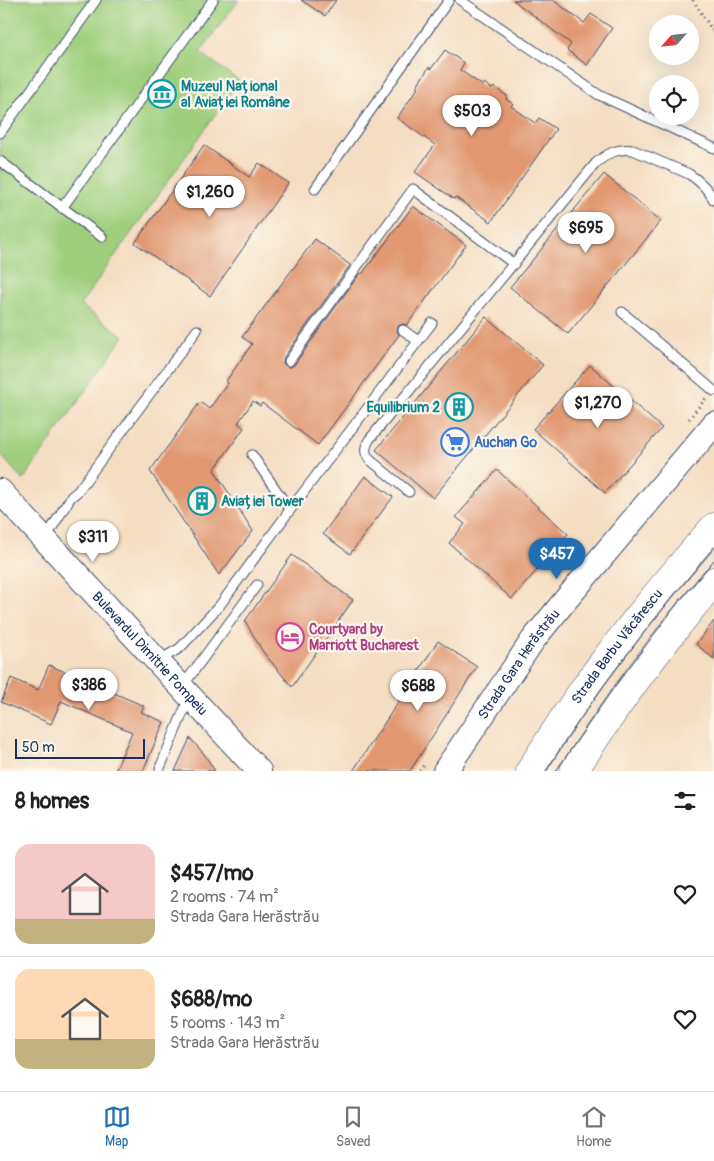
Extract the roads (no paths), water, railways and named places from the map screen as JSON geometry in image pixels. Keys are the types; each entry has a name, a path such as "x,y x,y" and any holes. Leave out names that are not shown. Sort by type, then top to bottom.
{"main road":[{"name":"Strada Barbu Văcărescu","path":"530,771 606,658 650,602 714,527"},
{"path":"574,771 600,729 637,677 714,581"}],"street":[{"name":"Strada Gara Herăstrău","path":"444,771 539,633 714,424"},
{"name":"Bulevardul Dimitrie Pompeiu","path":"0,490 260,771"}],"lane":[{"path":"0,133 96,0"},
{"path":"62,208 213,0"},
{"path":"315,189 449,0"},
{"path":"460,0 599,95 714,148"},
{"path":"409,492 369,459 366,455 366,445 596,163 614,151 633,150 696,178 711,190 714,200"},
{"path":"0,161 102,237"},
{"path":"289,361 346,288 413,189 514,264"},
{"path":"622,312 714,391"},
{"path":"158,661 180,648 220,606 290,510 432,323"},
{"path":"45,539 71,497 78,491 197,330"},
{"path":"403,330 418,341"},
{"path":"252,455 290,510"},
{"path":"160,768 186,691 257,585"}],"tram line":[{"path":"546,771 585,712 626,656 714,547"},
{"path":"556,771 612,690 674,608 714,560"}],"place":[{"name":"Muzeul Național al Aviației Române","path":"162,94"},
{"name":"Equilibrium 2","path":"459,407"},
{"name":"Auchan Go","path":"455,442"},
{"name":"Aviației Tower","path":"202,501"},
{"name":"Courtyard by Marriott Bucharest","path":"290,637"}]}
